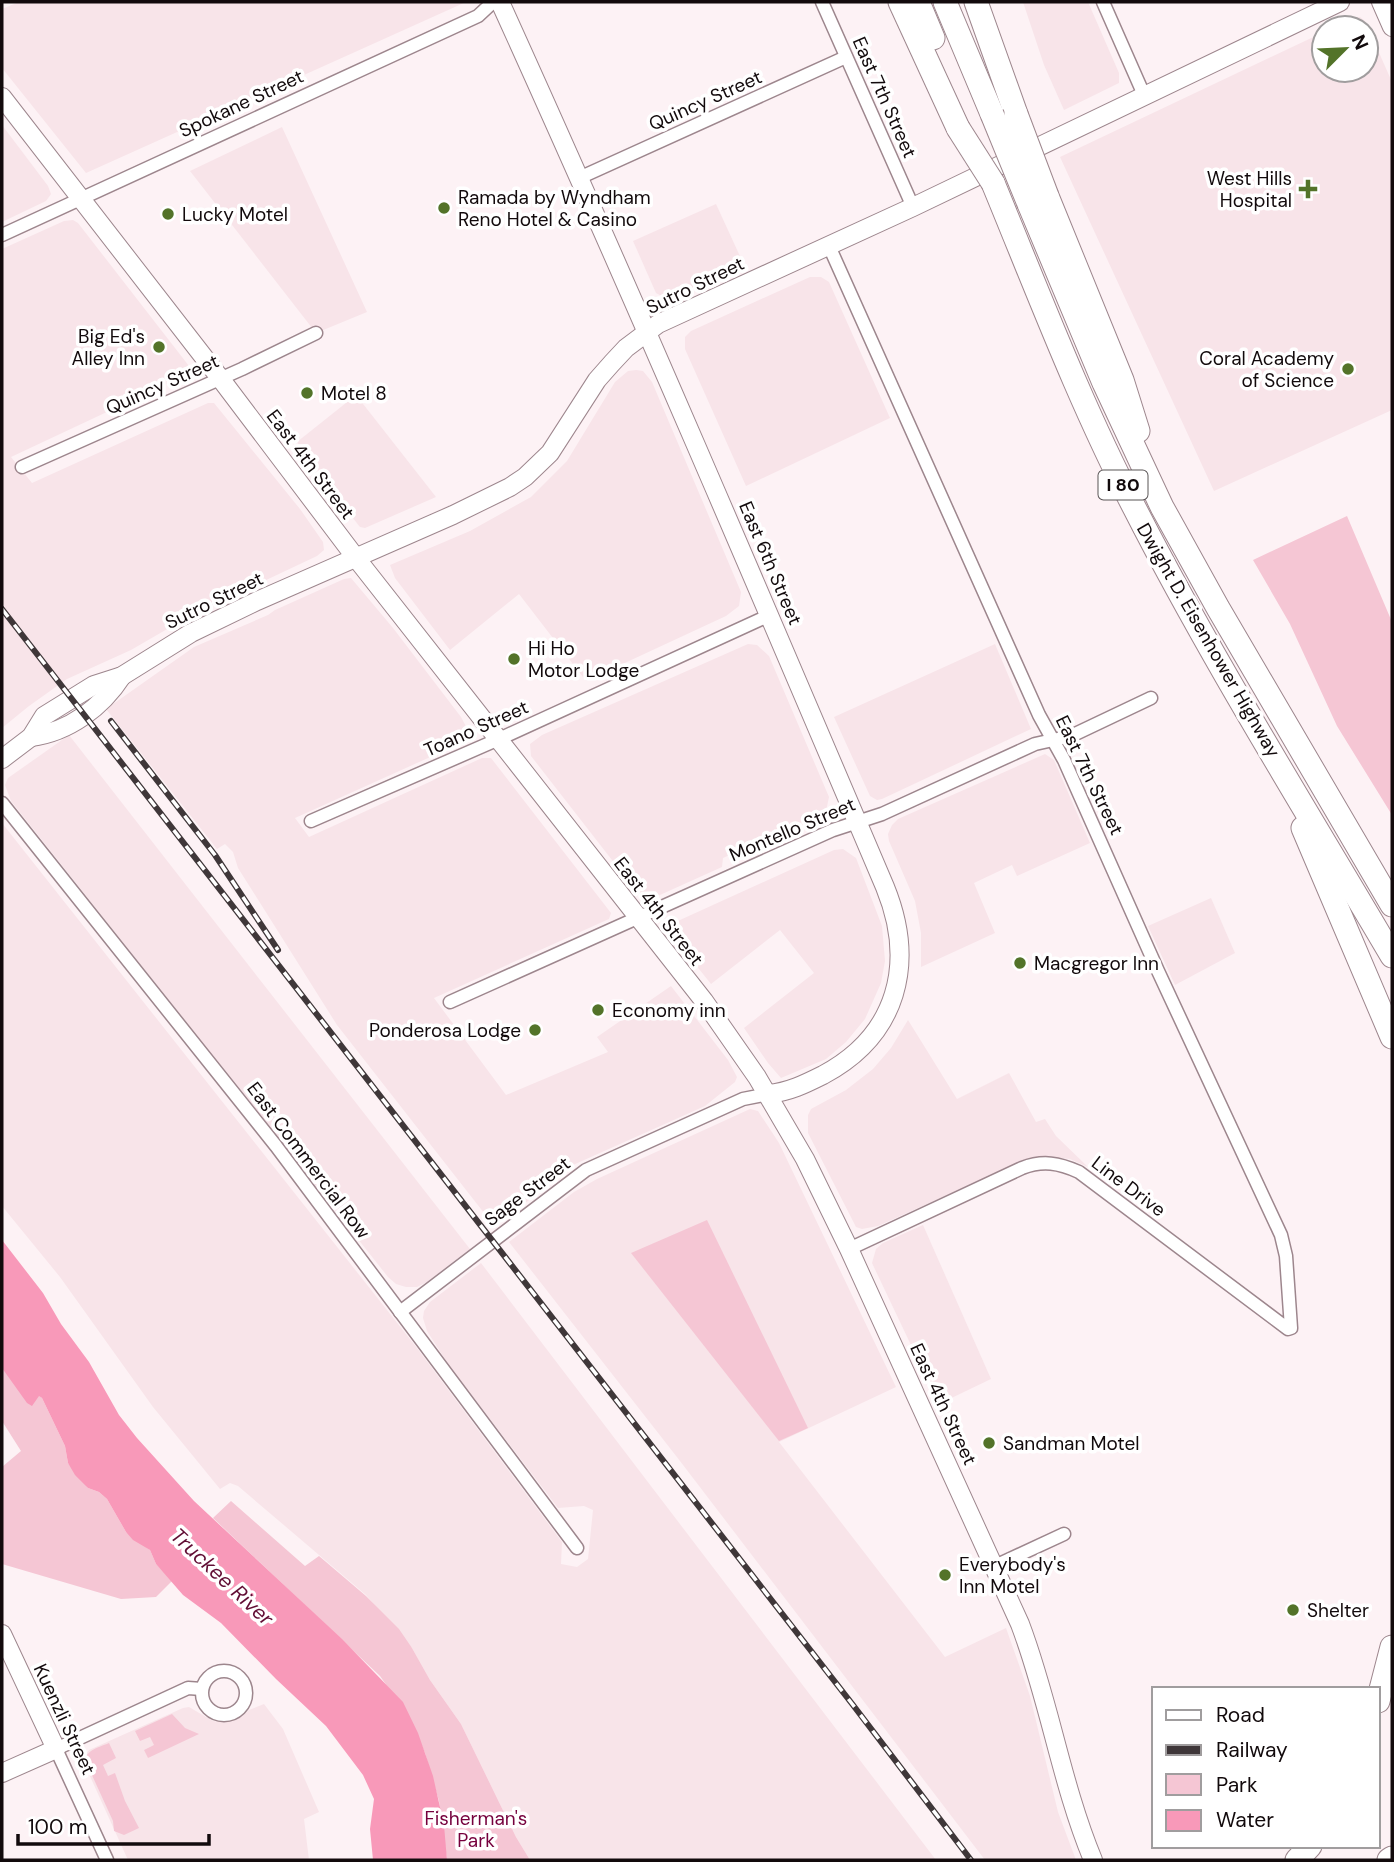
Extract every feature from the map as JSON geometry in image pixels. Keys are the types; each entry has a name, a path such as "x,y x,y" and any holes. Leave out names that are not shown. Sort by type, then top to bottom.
{"highway":[{"path":"900,2 963,126"},
{"name":"Dwight D. Eisenhower Highway","path":"918,2 963,126 993,183 1078,388 1127,494 1177,588 1392,956"},
{"name":"Dwight D. Eisenhower Highway","path":"945,2 992,114 1038,200 1104,383 1150,481 1212,598 1391,902"},
{"path":"976,2 1016,114 1038,200"},
{"path":"1266,742 1392,1037"},
{"path":"1380,1693 1392,1647"}],"main road":[{"name":"East 6th Street","path":"500,2 648,331 770,615 899,927 900,967 897,987 888,1012 878,1027 853,1056 835,1069 792,1090 768,1094"},
{"name":"Sutro Street","path":"2,758 32,737 65,727 106,699 122,676 191,633 491,498 525,477 550,453 597,380 626,348 676,315 913,207 1340,2"},
{"path":"1381,2 1392,27"},
{"name":"East 4th Street","path":"2,97 356,558 704,1002 768,1094 805,1159 849,1249 995,1566 1038,1671 1065,1783 1079,1828 1093,1860"},
{"name":"Kuenzli Street","path":"2,1634 56,1749"},
{"path":"2,1773 56,1749"}],"street":[{"name":"Spokane Street","path":"2,234 478,16 494,2"},
{"name":"East 7th Street","path":"822,2 913,207"},
{"path":"1103,2 1144,95"},
{"name":"Quincy Street","path":"579,178 846,57"},
{"name":"East 7th Street","path":"829,246 1039,715 1064,760 1158,971 1281,1235 1286,1256 1291,1328"},
{"name":"Quincy Street","path":"22,467 316,333"},
{"name":"Toano Street","path":"311,821 499,739 770,615"},
{"name":"Montello Street","path":"450,1002 833,830 884,813 1035,744 1071,736 1152,698"},
{"name":"East Commercial Row","path":"2,803 276,1146 577,1548"},
{"name":"Sage Street","path":"400,1312 586,1170 743,1099 768,1094"},
{"name":"Line Drive","path":"849,1249 1023,1168 1049,1163 1079,1172 1288,1329 1291,1328"},
{"path":"995,1566 1064,1534"},
{"path":"56,1749 187,1688 202,1689"},
{"name":"Kuenzli Street","path":"56,1749 107,1860"}],"shaded area":[{"path":"19,2 466,2 86,173 2,68 2,9"},
{"path":"1023,2 1088,2 1119,73 1119,83 1064,110 1044,65"},
{"path":"1310,39 1310,84 1380,84 1380,55 1392,82 1392,410 1214,491 1060,157"},
{"path":"2,125 48,186 51,194 46,201 2,222"},
{"path":"282,127 367,312 316,333 190,171"},
{"path":"716,204 744,265 674,297 665,298 656,293 633,241"},
{"path":"73,220 189,366 190,373 11,457 32,483 208,403 214,403 300,509 323,542 324,550 317,556 188,617 131,650 67,679 2,728 2,249 64,221"},
{"path":"810,277 821,277 829,282 890,418 746,486 685,349 685,337 691,331"},
{"path":"628,371 643,371 652,382 741,592 739,606 726,616 586,681 519,594 450,650 395,578 390,565 470,531 531,497 567,461 615,382"},
{"path":"356,395 436,497 365,528 356,522 297,442"},
{"path":"351,578 461,717 470,734 468,740 295,818 309,837 482,758 491,758 611,913 609,919 434,998 506,1095 608,1052 597,1037 671,986 728,1060 737,1077 735,1082 705,1106 573,1165 495,1227 337,1025 238,868 233,852 225,844 217,849 106,709 194,647"},
{"path":"748,644 757,645 769,656 829,797 826,811 723,858 722,867 651,899 640,896 531,756 530,744 542,735"},
{"path":"995,644 1031,729 882,799 877,800 870,796 834,717"},
{"path":"69,735 470,1249 427,1282 417,1287 406,1287 396,1284 388,1277 11,801 5,785 8,778"},
{"path":"1045,754 1054,760 1090,843 1017,876 1012,865 974,883 995,933 921,967 921,933 915,901 889,841 888,834 892,825 898,819"},
{"path":"2,823 417,1348 562,1542 561,1564 577,1567 588,1559 593,1510 584,1506 558,1508 448,1364 427,1331 423,1318 430,1302 481,1263 936,1860 530,1860 461,1724 430,1680 412,1648 366,1595 238,1486 230,1483 220,1489 153,1407 60,1277 2,1206"},
{"path":"843,849 856,858 882,926 885,961 881,983 865,1019 846,1042 826,1059 781,1078 744,1028 814,973 780,930 711,984 668,930 669,925 834,850"},
{"path":"1211,898 1235,953 1175,985 1148,926"},
{"path":"908,1020 957,1099 1009,1073 1036,1122 1045,1119 1056,1136 1088,1167 1070,1159 1043,1156 1030,1158 878,1226 862,1229 856,1227 808,1133 808,1115 811,1109 846,1090 873,1069 891,1048"},
{"path":"750,1109 758,1111 779,1143 896,1387 779,1442 945,1657 1006,1628 1030,1696 1058,1812 1076,1860 985,1860 509,1242 574,1192 597,1179"},
{"path":"923,1225 991,1379 939,1404 872,1263 876,1249 883,1243"},
{"path":"264,1704 283,1729 319,1812 304,1819 309,1860 128,1860 84,1763 89,1750 183,1708 189,1707 213,1721 222,1722 238,1719 249,1710"}],"green space":[{"path":"1347,516 1392,622 1392,815 1337,726 1290,624 1253,560"},
{"path":"707,1220 808,1428 779,1441 631,1253"},
{"path":"2,1366 42,1398 65,1446 68,1463 88,1488 107,1499 126,1532 150,1550 156,1564 172,1581 156,1597 121,1599 2,1564 2,1467 21,1451 2,1421"},
{"name":"Fisherman's Park","path":"231,1501 305,1566 319,1556 366,1596 399,1629 461,1724 530,1860 447,1860 439,1801 425,1753 411,1720 380,1676 213,1518"},
{"path":"172,1714 185,1728 199,1734 148,1758 144,1750 154,1745 150,1737 140,1741 135,1731"},
{"path":"109,1743 116,1758 103,1765 108,1776 115,1773 139,1828 124,1835 114,1831 113,1821 84,1763 90,1752"}],"water":[{"name":"Truckee River","path":"2,1240 43,1293 61,1324 89,1362 119,1415 137,1438 194,1501 342,1639 403,1702 418,1733 433,1776 444,1825 447,1860 373,1860 370,1829 374,1799 363,1775 326,1726 221,1623 183,1595 156,1564 150,1550 133,1540 126,1532 107,1499 88,1488 75,1475 68,1463 65,1446 42,1398 39,1396 32,1406 27,1403 2,1368"}],"railway":[{"path":"2,609 971,1860"},
{"path":"111,721 215,855 278,950"}],"place":[{"name":"West Hills Hospital","path":"1308,189"},
{"name":"Ramada by Wyndham Reno Hotel & Casino","path":"444,208"},
{"name":"Lucky Motel","path":"168,214"},
{"name":"Big Ed's Alley Inn","path":"159,347"},
{"name":"Coral Academy of Science","path":"1348,369"},
{"name":"Motel 8","path":"307,393"},
{"name":"Hi Ho Motor Lodge","path":"514,659"},
{"name":"Macgregor Inn","path":"1020,963"},
{"name":"Economy inn","path":"598,1010"},
{"name":"Ponderosa Lodge","path":"535,1030"},
{"name":"Sandman Motel","path":"989,1443"},
{"name":"Everybody's Inn Motel","path":"945,1575"},
{"name":"Shelter","path":"1293,1610"}]}
